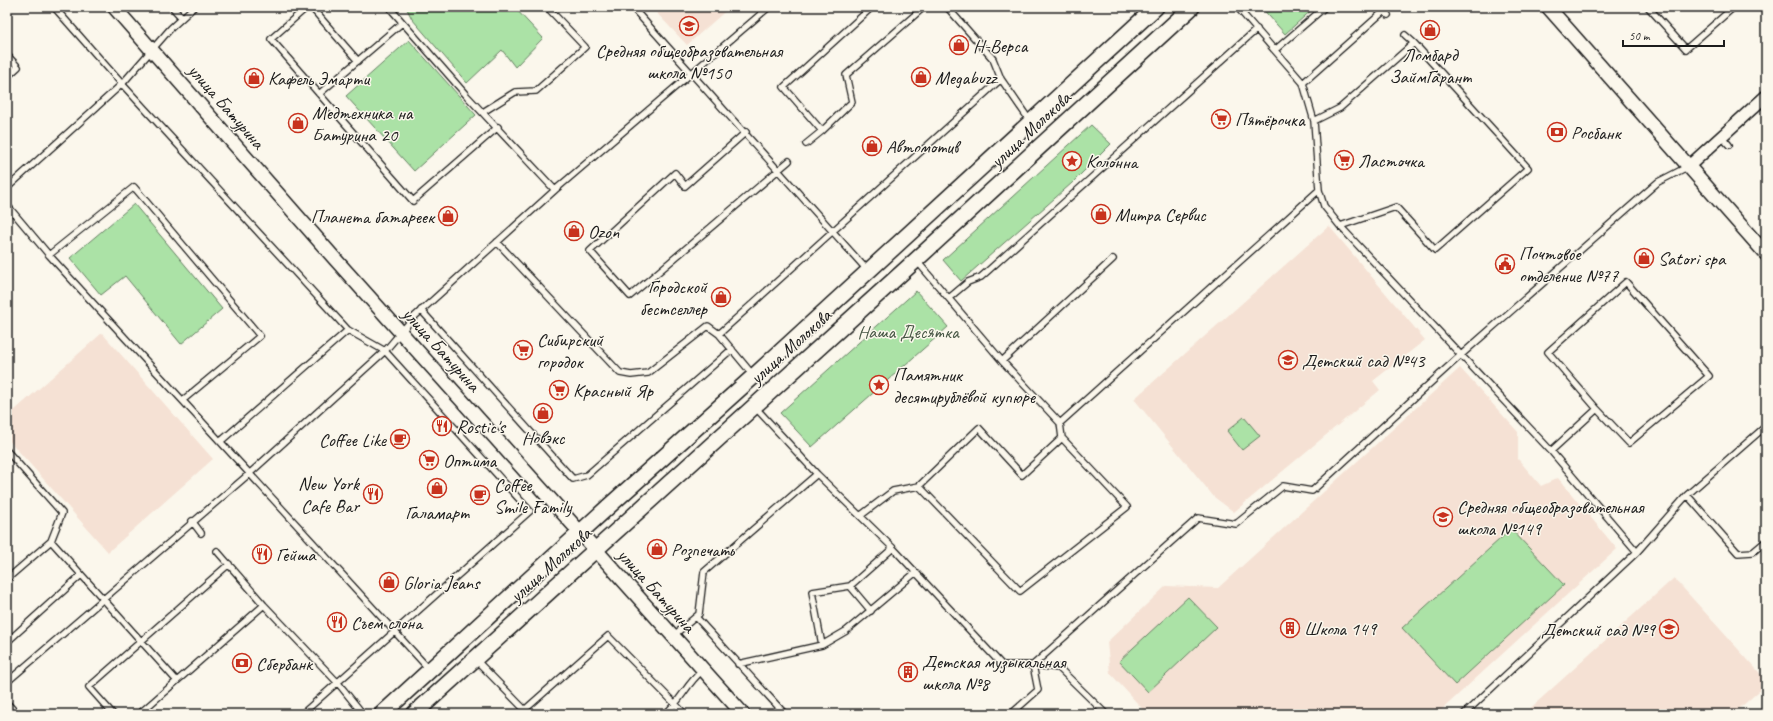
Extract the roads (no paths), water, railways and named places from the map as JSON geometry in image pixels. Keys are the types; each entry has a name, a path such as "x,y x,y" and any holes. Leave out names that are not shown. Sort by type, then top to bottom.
{"main road":[{"name":"улица Молокова","path":"382,714 754,376 1156,7"},
{"name":"улица Молокова","path":"414,714 916,260 1192,7"}],"street":[{"name":"улица Батурина","path":"114,7 401,332 743,714"},
{"path":"1548,7 1766,254"},
{"path":"1689,166 1726,141 1766,96"}],"lane":[{"path":"54,7 122,84 348,330 385,351 530,511 302,714"},
{"path":"172,7 182,18"},
{"path":"7,188 122,84 171,28 194,7"},
{"path":"307,7 271,38 413,201 498,127"},
{"path":"312,7 358,61"},
{"path":"389,7 555,190"},
{"path":"483,112 515,92 536,91 584,47 548,7"},
{"path":"632,7 746,132 868,271"},
{"path":"7,682 192,521 249,474 385,351 421,310 555,190 769,7"},
{"path":"822,131 784,87 872,7"},
{"path":"806,144 852,102 846,76 924,7"},
{"path":"947,7 993,59 1001,79 1031,122"},
{"path":"1237,7 1303,83 1314,121 1320,190 1324,206 1340,226 1551,451 1637,552"},
{"path":"1275,50 1325,7"},
{"path":"1648,7 1686,49 1734,7"},
{"path":"1303,83 1384,11"},
{"path":"319,94 402,23"},
{"path":"949,298 968,282 981,277 1257,29"},
{"path":"1340,226 1396,207 1435,250 1528,168 1406,35"},
{"path":"1314,121 1340,108 1414,44"},
{"path":"7,55 18,67 7,77"},
{"path":"719,334 1001,79"},
{"path":"746,132 685,186 675,174 590,250 630,296 789,161"},
{"path":"1033,665 1198,518 1236,524 1283,486 1312,490 1461,355 1658,182 1689,166"},
{"path":"49,255 134,187 260,336 183,400"},
{"path":"1060,423 1320,190"},
{"path":"7,205 49,255 430,670"},
{"path":"497,242 620,373 631,375 648,373 708,326 719,334 754,376"},
{"path":"1002,361 1113,259"},
{"path":"916,260 1002,361 1060,423 1062,438 1127,507 1020,591 918,486"},
{"path":"1626,282 1709,376 1629,443 1597,409 1548,352 1626,282"},
{"path":"421,310 573,479 587,475 732,350"},
{"path":"221,441 348,330"},
{"path":"754,406 817,474 893,548 1002,665 1033,665 1059,668 1106,714"},
{"path":"1551,451 1597,409"},
{"path":"1464,714 1637,552 1687,495 1766,426"},
{"path":"860,516 893,491 918,486 979,428 1022,475 1062,438"},
{"path":"7,451 62,513 51,541 7,579"},
{"path":"673,636 699,614 704,572 817,474"},
{"path":"1687,495 1738,553 1753,552 1766,540"},
{"path":"192,521 201,533"},
{"path":"51,541 177,681"},
{"path":"822,645 812,592 850,586 893,548"},
{"path":"217,551 264,605 338,683 363,714"},
{"path":"113,714 89,686 229,564"},
{"path":"738,664 822,645 846,631 915,573"},
{"path":"7,642 81,575"},
{"path":"850,586 871,611"},
{"path":"139,714 264,605"},
{"path":"696,617 785,714"},
{"path":"475,659 522,712 608,636 677,704 685,714"},
{"path":"1011,714 1038,690 1033,665"},
{"path":"665,714 677,704 692,679 703,670"},
{"path":"7,703 17,714"}],"place":[{"name":"Средняя общеобразовательная школа №150","path":"689,26"},
{"name":"Ломбард ЗаймГарант","path":"1430,30"},
{"name":"Н-Верса","path":"959,45"},
{"name":"Megabuzz","path":"921,77"},
{"name":"Кафель Эмарти","path":"254,78"},
{"name":"Пятёрочка","path":"1221,119"},
{"name":"Медтехника на Батурина 20","path":"298,123"},
{"name":"Росбанк","path":"1557,132"},
{"name":"Автомотив","path":"872,146"},
{"name":"Ласточка","path":"1344,160"},
{"name":"Колонна","path":"1072,161"},
{"name":"Митра Сервис","path":"1101,214"},
{"name":"Планета батареек","path":"448,216"},
{"name":"Ozon","path":"574,231"},
{"name":"Satori spa","path":"1644,258"},
{"name":"Почтовое отделение №77","path":"1505,264"},
{"name":"Городской бестселлер","path":"721,297"},
{"name":"Сибирский городок","path":"523,350"},
{"name":"Детский сад №43","path":"1288,360"},
{"name":"Памятник десятирублёвой купюре","path":"879,385"},
{"name":"Красный Яр","path":"559,390"},
{"name":"Новэкс","path":"543,413"},
{"name":"Rostic's","path":"442,426"},
{"name":"Coffee Like","path":"400,439"},
{"name":"Оптима","path":"429,460"},
{"name":"Галамарт","path":"437,488"},
{"name":"New York Cafe Bar","path":"373,494"},
{"name":"Coffee Smile Family","path":"480,495"},
{"name":"Средняя общеобразовательная школа №149","path":"1443,517"},
{"name":"Розпечать","path":"657,549"},
{"name":"Гейша","path":"262,554"},
{"name":"Gloria Jeans","path":"389,582"},
{"name":"Съем слона","path":"337,622"},
{"name":"Школа 149","path":"1290,628"},
{"name":"Детский сад №9","path":"1669,629"},
{"name":"Сбербанк","path":"242,663"},
{"name":"Детская музыкальная школа №8","path":"908,672"}],"park label":[{"name":"Наша Десятка","path":"908,331"}]}
